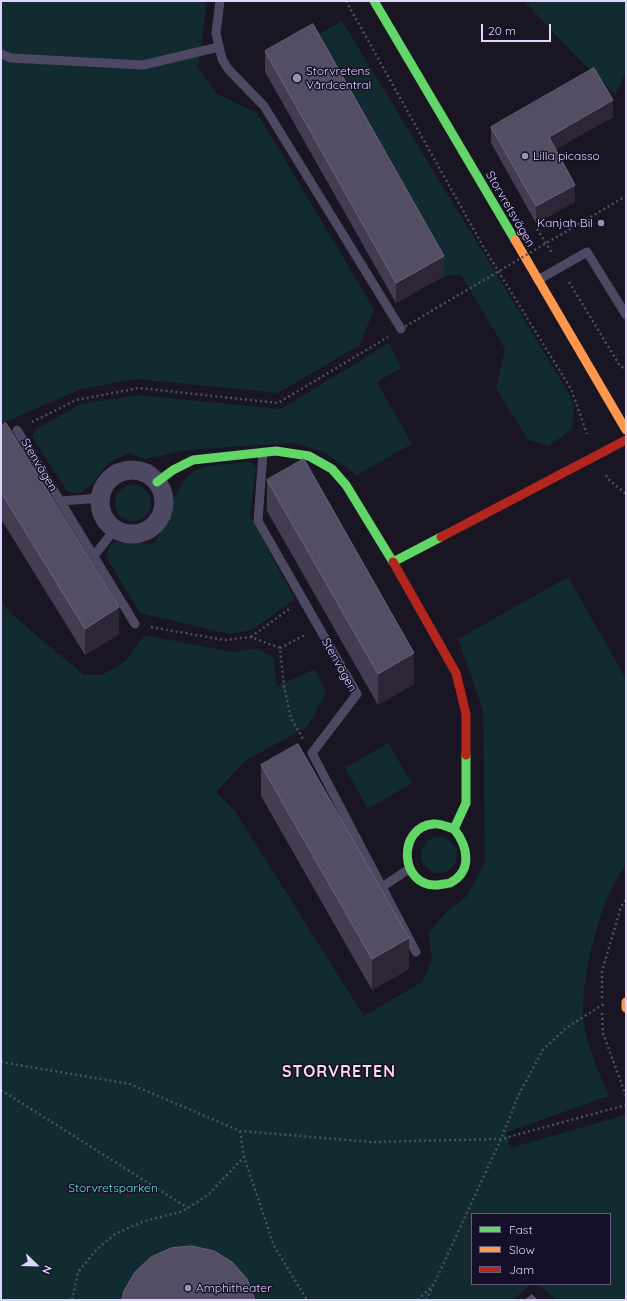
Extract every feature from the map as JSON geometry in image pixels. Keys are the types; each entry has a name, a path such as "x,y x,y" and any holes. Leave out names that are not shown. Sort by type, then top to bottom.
{"street":[{"name":"Storvretsvägen","path":"374,1 626,430"},
{"path":"393,562 626,440"},
{"path":"157,482 173,470 193,460 276,451 309,456 332,469 346,485 393,562 456,673 466,714 466,803 454,829"},
{"path":"131,470 141,471 149,475 157,482 161,489 163,505 161,514 155,523 149,528 137,534 129,534 115,529 106,520 102,513 100,498 108,481 121,472 131,470"},
{"path":"440,824 454,829 465,843 468,855 465,867 459,876 447,884 432,885 416,877 409,869 406,858 408,844 418,830 427,826 440,824"},
{"path":"626,1002 626,1008"}],"lane":[{"path":"220,1 216,33 222,59 228,69 264,106 401,329"},
{"path":"1,54 11,58 143,65 219,47"},
{"path":"538,280 587,252 626,315"},
{"name":"Stenvägen","path":"17,430 135,624"},
{"name":"Stenvägen","path":"263,452 258,521 357,694 312,753"},
{"name":"Stenvägen","path":"61,501 100,498"},
{"path":"94,556 115,529"},
{"path":"312,753 416,952"},
{"path":"382,887 409,869"}],"path":[{"path":"346,1 484,248 571,389 582,424 608,479 626,494"},
{"path":"17,430 76,400 139,388 278,403 626,196"},
{"path":"251,637 302,599"},
{"path":"135,624 224,640 251,637 280,648 319,628"},
{"path":"280,648 284,686 291,718 312,753"},
{"path":"426,1300 519,1094 543,1050 566,1028 602,1004 608,1003"},
{"path":"1,1062 130,1084 240,1131 372,1142 500,1139 626,1105"},
{"path":"1,1090 188,1208"},
{"path":"240,1131 244,1157 274,1246 308,1300"},
{"path":"72,1300 78,1272 97,1249 115,1234 142,1222 180,1212 188,1208 208,1195 244,1157"},
{"path":"418,1300 434,1284"}],"green space":[{"path":"1,1 207,1 198,68 216,93 257,113 374,309 360,345 278,393 136,379 78,390 1,424"},
{"path":"524,1 626,1 626,71 616,95 573,53"},
{"path":"342,21 570,395 574,408 572,429 549,446 528,440 496,388 505,349 461,275 444,276 310,39"},
{"path":"389,343 401,368 377,382 412,444 357,475 322,451 292,443 186,450 145,459 129,453 108,463 91,485 79,494 67,491 32,437 36,430 80,404 139,395 281,409"},
{"path":"250,462 256,468 250,516 295,599 252,630 229,634 140,613 106,557 110,544 122,541 155,543 173,500 179,489 193,472 213,465"},
{"path":"137,485 146,490 150,496 150,510 146,516 137,521 129,521 120,516 116,510 115,499 120,490 126,486"},
{"name":"Storvretsparken","path":"568,577 626,679 626,865 608,898 593,941 588,964 583,1006 584,1024 588,1043 609,1096 507,1132 510,1148 625,1115 626,1300 556,1300 539,1285 611,1285 611,1213 471,1213 471,1285 530,1285 513,1300 1,1300 1,599 9,612 84,675 102,675 126,661 144,635 232,652 258,648 273,658 277,686 315,669 326,693 308,726 245,761 216,792 235,811 364,1016 422,982 432,961 429,934 445,913 467,896 485,862 483,711 458,639"},
{"path":"388,743 412,783 368,809 345,768"},
{"path":"443,837 452,842 456,848 456,862 452,868 443,873 435,873 426,868 422,862 421,851 426,842 432,838"}],"building":[{"path":"313,24 444,256 396,283 265,51"},
{"name":"Lilla picasso","path":"594,68 613,100 549,137 575,185 536,206 491,127"},
{"path":"6,423 119,607 85,629 1,492 1,426"},
{"path":"304,459 414,653 378,674 267,480"},
{"path":"298,744 409,938 372,959 261,765"},
{"path":"192,1246 214,1251 232,1262 247,1279 255,1300 122,1300 124,1291 135,1272 151,1257 171,1248"},
{"path":"532,1295 537,1300 526,1300"}],"traffic: fast":[{"path":"374,1 515,240"},
{"path":"157,482 173,470 193,460 276,451 309,456 332,469 346,485 393,562 441,537"},
{"path":"454,829 433,824 421,828 413,835 408,845 407,857 410,868 416,877 425,883 438,885 450,883 457,878 465,865 466,858 463,843 454,829 466,803 466,755"}],"traffic: slow":[{"path":"515,240 626,430"},
{"path":"626,1002 626,1008"}],"traffic: jam":[{"path":"441,537 626,440"},
{"path":"393,562 456,673 466,714 466,755"}],"place":[{"name":"Storvretens Vårdcentral","path":"297,78"},
{"name":"Lilla picasso","path":"525,156"},
{"name":"Kanjah Bil","path":"601,223"},
{"name":"Amphitheater","path":"188,1288"}],"district":[{"name":"STORVRETEN","path":"339,1072"}]}
